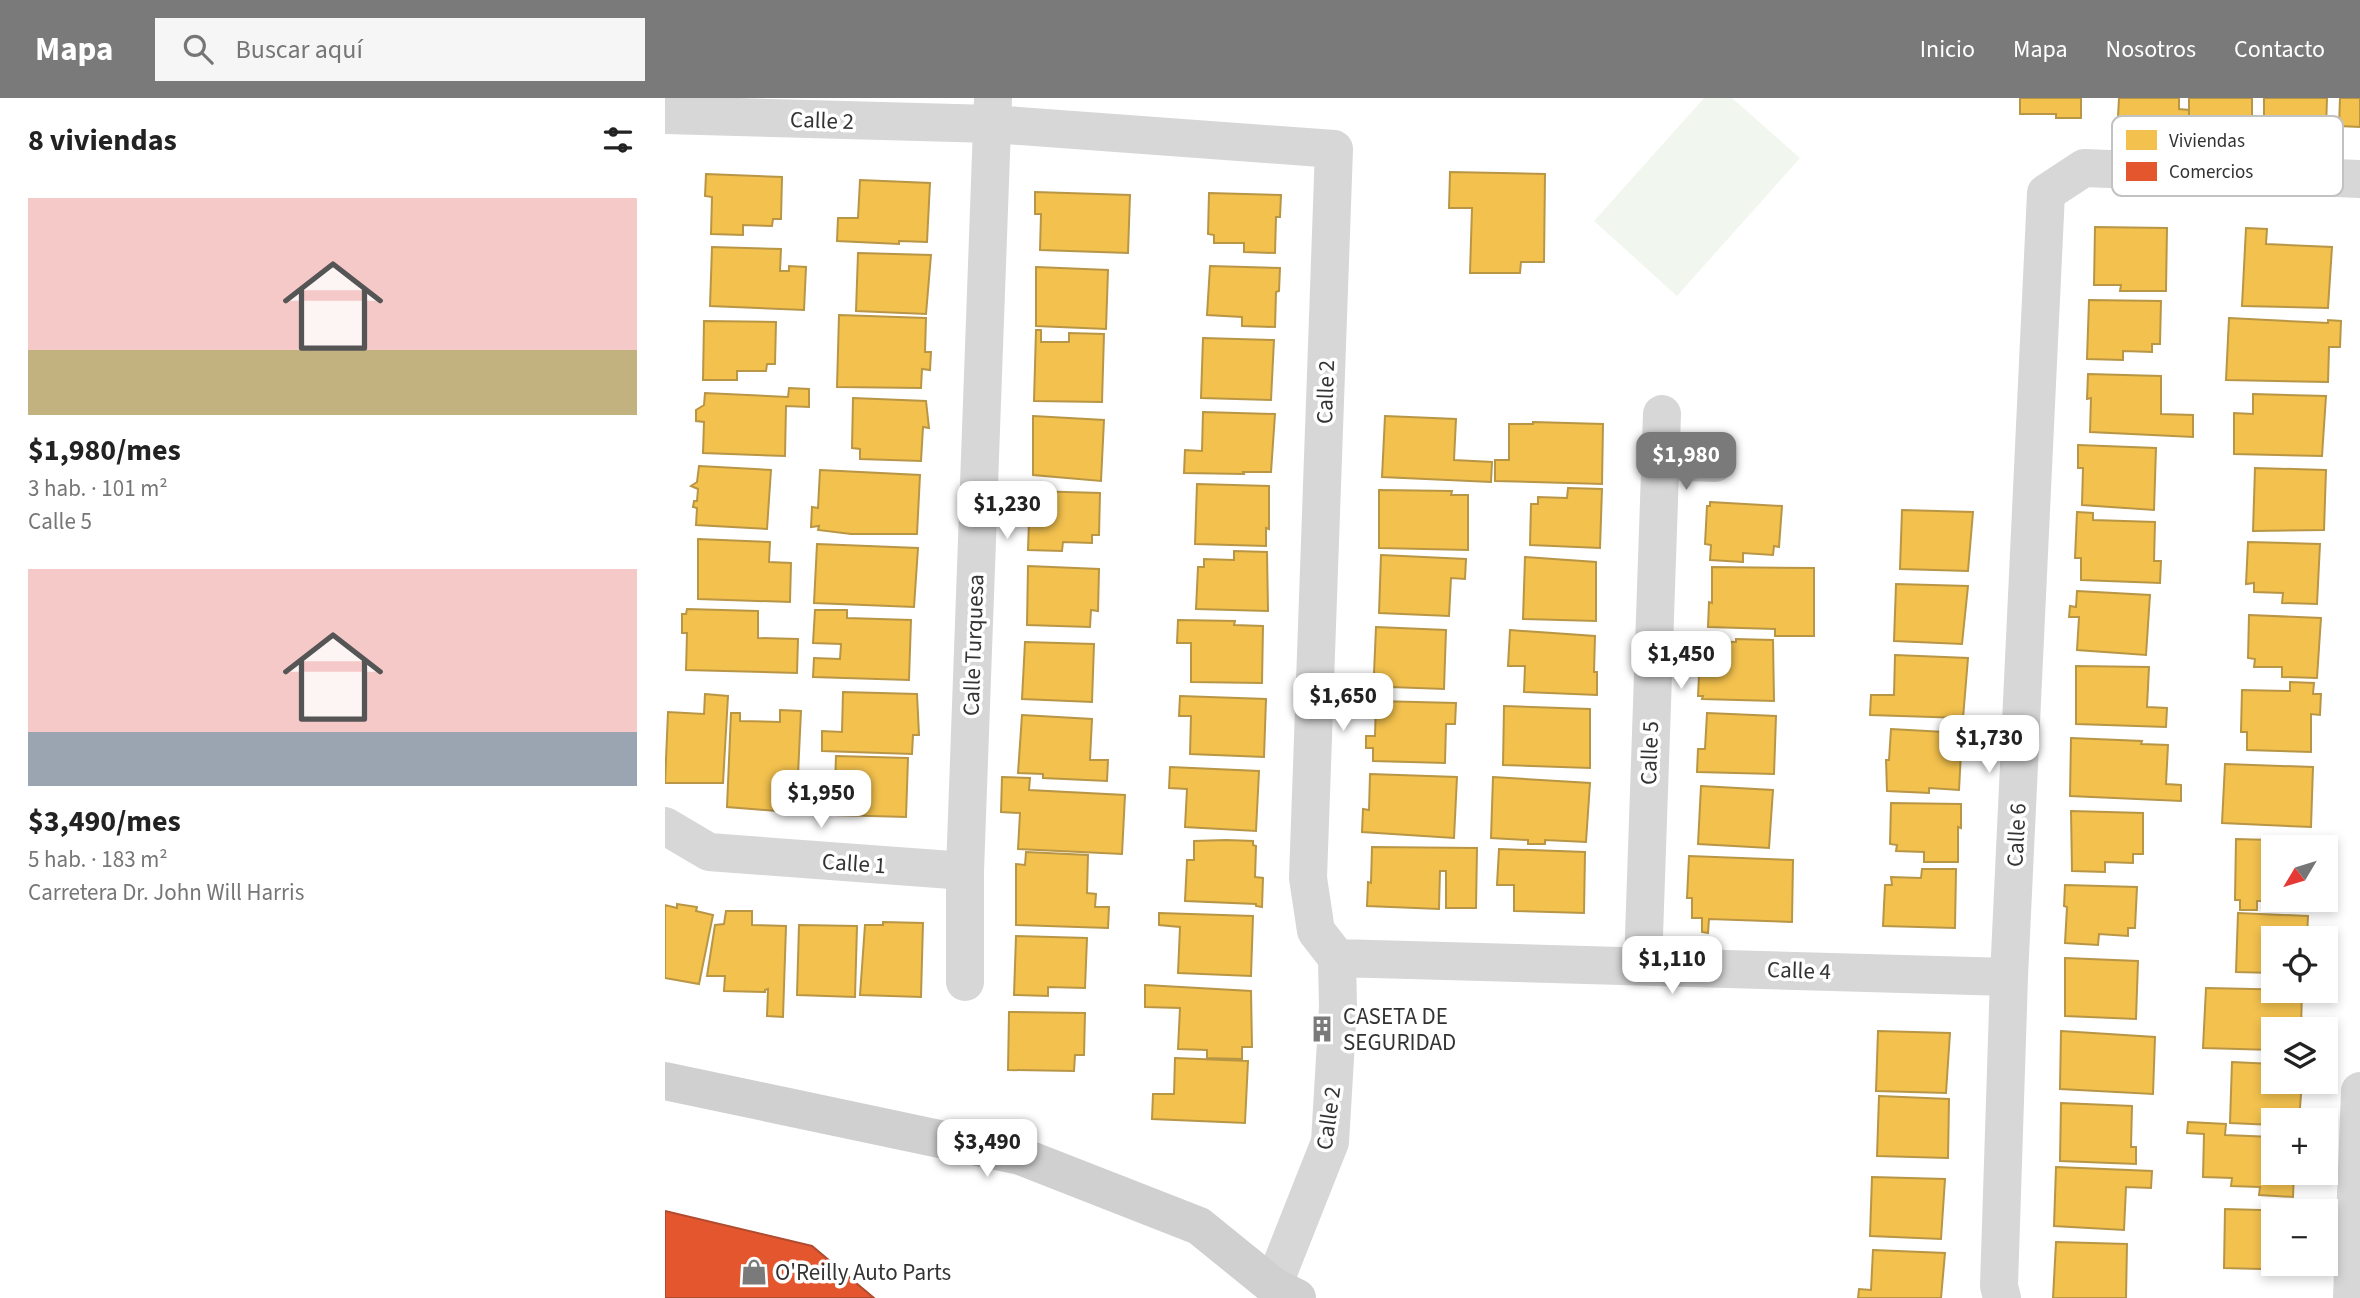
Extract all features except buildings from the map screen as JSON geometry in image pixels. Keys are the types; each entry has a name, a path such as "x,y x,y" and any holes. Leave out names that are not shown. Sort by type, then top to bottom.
{"street":[{"name":"Calle 2","path":"665,115 993,111 1333,149 1308,878 1316,931 1337,958 1338,1008 1329,1142 1285,1292"},
{"name":"Calle Turquesa","path":"965,982 965,871 993,111"},
{"name":"Calle 6","path":"2002,1298 1999,1286 2009,977 2046,193 2084,168 2112,169"},
{"name":"Calle 5","path":"1643,965 1662,414"},
{"path":"1659,461 1714,463"},
{"name":"Calle 1","path":"665,826 709,852 965,871"},
{"name":"Calle 4","path":"1337,958 2009,977"},
{"path":"665,1081 1020,1156 1199,1226 1285,1292"},
{"path":"2352,1298 2360,1091"}],"shaded area":[{"path":"1704,98 1732,98 1800,158 1677,296 1594,221"}],"place":[{"name":"CASETA DE SEGURIDAD","path":"1322,1029"},
{"name":"O'Reilly Auto Parts","path":"754,1272"}]}
